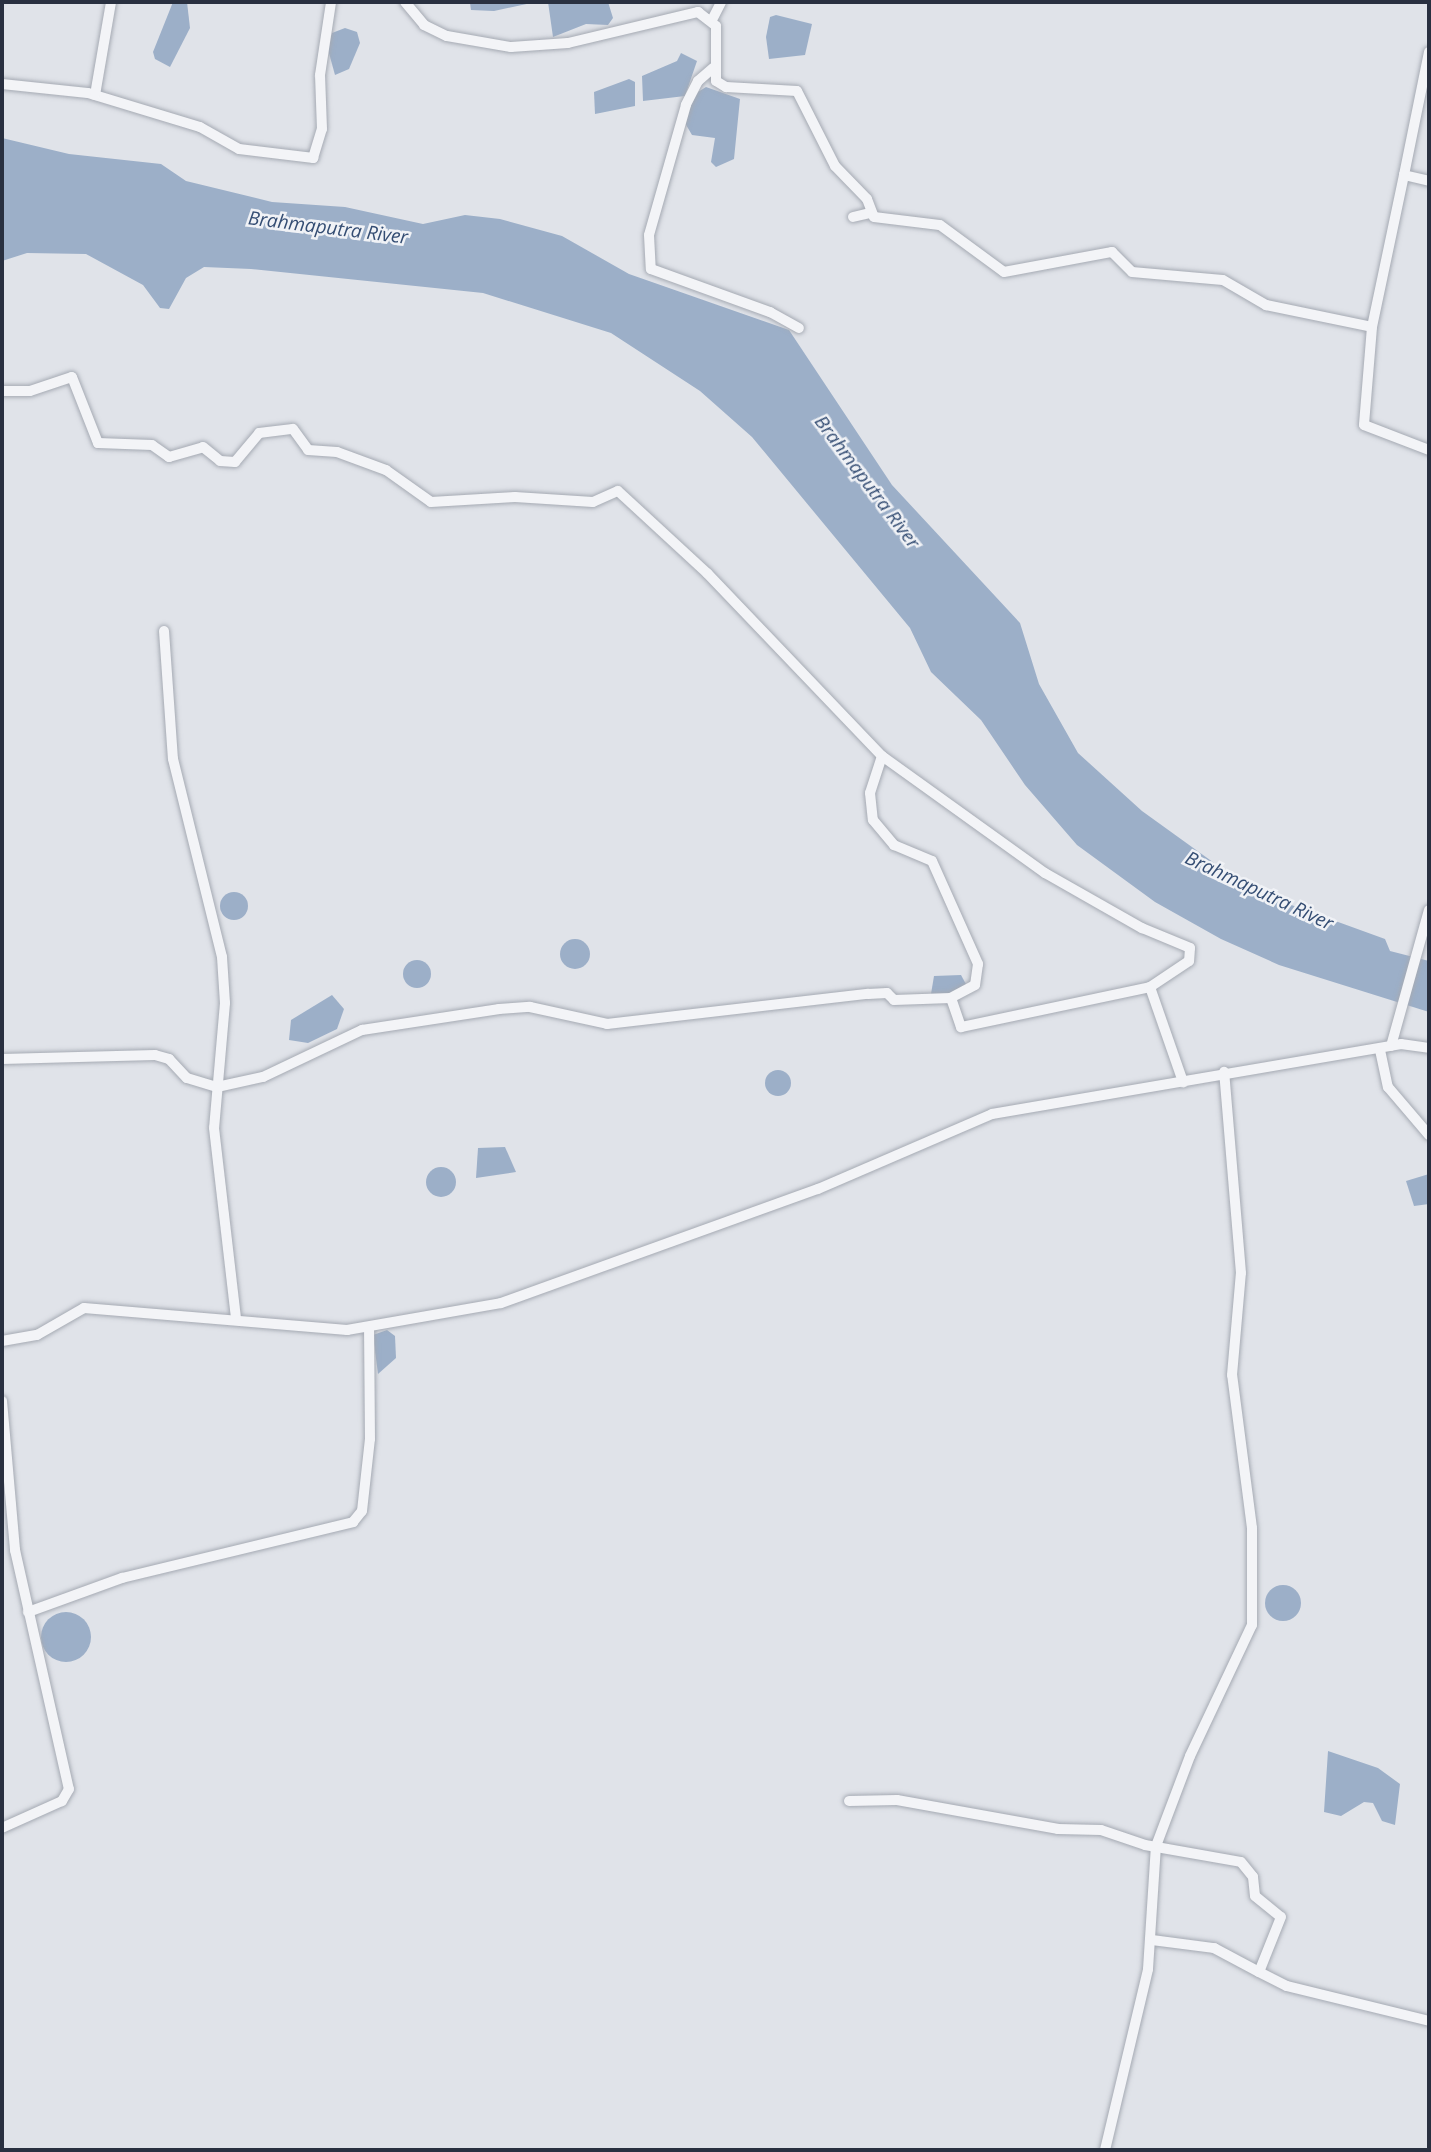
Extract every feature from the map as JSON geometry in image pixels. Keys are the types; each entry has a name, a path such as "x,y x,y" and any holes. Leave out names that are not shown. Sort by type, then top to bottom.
{"street":[{"path":"95,96 111,2"},
{"path":"2,83 95,96 200,127 239,149 313,158 322,129 320,75 331,2"},
{"path":"405,2 433,29 498,46 568,43 672,15 698,12 712,20 717,32 713,68 716,81 726,87 797,91 829,156 867,199 871,213"},
{"path":"712,20 721,2"},
{"path":"1429,52 1372,327 1364,425 1429,450"},
{"path":"713,68 698,81 686,105 649,235 651,269 769,312 799,328"},
{"path":"1404,175 1429,181"},
{"path":"853,217 871,213 952,230 991,267 1004,272 1112,252 1132,272 1223,280 1266,305 1372,327"},
{"path":"2,391 30,391 72,377 98,443 152,445 169,457 203,447 220,461 235,461 259,433 293,429 308,450 338,452 386,470 431,502 515,497 593,502 618,491 708,573 882,756 1045,873 1142,928 1189,948 1189,961 1150,987 968,1029 961,1027 951,998"},
{"path":"164,631 173,759 222,957 217,1178 226,1208 236,1317"},
{"path":"2,1059 155,1055 169,1059 187,1078 217,1087 263,1077 362,1030 487,1011 530,1007 607,1024 868,994 912,1001 951,998 975,985 978,964 932,861 894,845 873,820 870,793 882,756"},
{"path":"1429,909 1399,1012 1385,1048 1388,1087 1429,1135"},
{"path":"1150,987 1183,1082"},
{"path":"2,1342 30,1338 84,1307 236,1317 347,1330 501,1303 818,1189 992,1114 1183,1082 1224,1072 1385,1048 1429,1048"},
{"path":"1105,2150 1152,1940 1156,1846 1190,1756 1252,1625 1252,1528 1232,1375 1241,1273 1224,1072"},
{"path":"28,1612 122,1578 354,1522 362,1511 370,1439 369,1327"},
{"path":"2,1401 15,1550 28,1612 47,1680 68,1794 2,1828"},
{"path":"849,1801 897,1800 1058,1829 1101,1830 1156,1846 1241,1862 1253,1877 1255,1896 1281,1917 1259,1972"},
{"path":"1152,1940 1214,1948 1287,1986 1429,2021"}],"water":[{"path":"173,2 187,2 190,28 170,67 155,59 153,52"},
{"path":"536,2 494,11 471,10 470,3"},
{"path":"548,2 608,2 613,18 608,25 586,24 553,37"},
{"path":"776,15 812,24 805,55 769,59 766,37 770,17"},
{"path":"345,28 357,32 360,43 349,69 335,75 327,46 332,33"},
{"path":"681,53 697,61 685,96 643,101 642,76 677,61"},
{"path":"629,79 635,82 635,106 595,114 594,92"},
{"path":"706,87 740,99 734,159 716,167 711,162 715,138 692,135 685,123 693,95"},
{"name":"Brahmaputra River","path":"2,138 69,154 161,164 186,181 272,202 345,207 423,224 465,215 500,219 562,236 629,274 789,330 892,485 1020,623 1039,684 1078,753 1142,811 1253,891 1385,939 1390,951 1429,961 1429,1012 1279,965 1221,939 1155,902 1077,845 1025,785 981,720 931,672 910,628 752,437 700,391 611,333 483,293 251,269 204,267 186,278 169,309 160,308 143,285 86,254 27,253 2,261"},
{"path":"234,892 244,896 248,906 244,916 234,920 224,916 220,906 224,896"},
{"path":"575,939 586,943 590,954 586,965 575,969 564,965 560,954 564,943"},
{"path":"417,960 427,964 431,974 427,984 417,988 407,984 403,974 407,964"},
{"path":"961,975 967,986 953,994 931,994 934,976"},
{"path":"332,995 344,1009 337,1029 308,1043 289,1040 291,1020"},
{"path":"778,1070 787,1074 791,1083 787,1092 778,1096 769,1092 765,1083 769,1074"},
{"path":"505,1147 516,1172 476,1178 478,1148"},
{"path":"441,1167 452,1171 456,1182 452,1193 441,1197 430,1193 426,1182 430,1171"},
{"path":"1429,1174 1429,1204 1414,1206 1406,1181"},
{"path":"387,1330 395,1336 396,1358 378,1374 373,1335"},
{"path":"1283,1585 1296,1590 1301,1603 1296,1616 1283,1621 1270,1616 1265,1603 1270,1590"},
{"path":"66,1612 84,1619 91,1637 84,1655 66,1662 48,1655 41,1637 48,1619"},
{"path":"1328,1751 1378,1768 1400,1784 1395,1825 1382,1821 1373,1803 1364,1802 1341,1816 1324,1812"}]}
